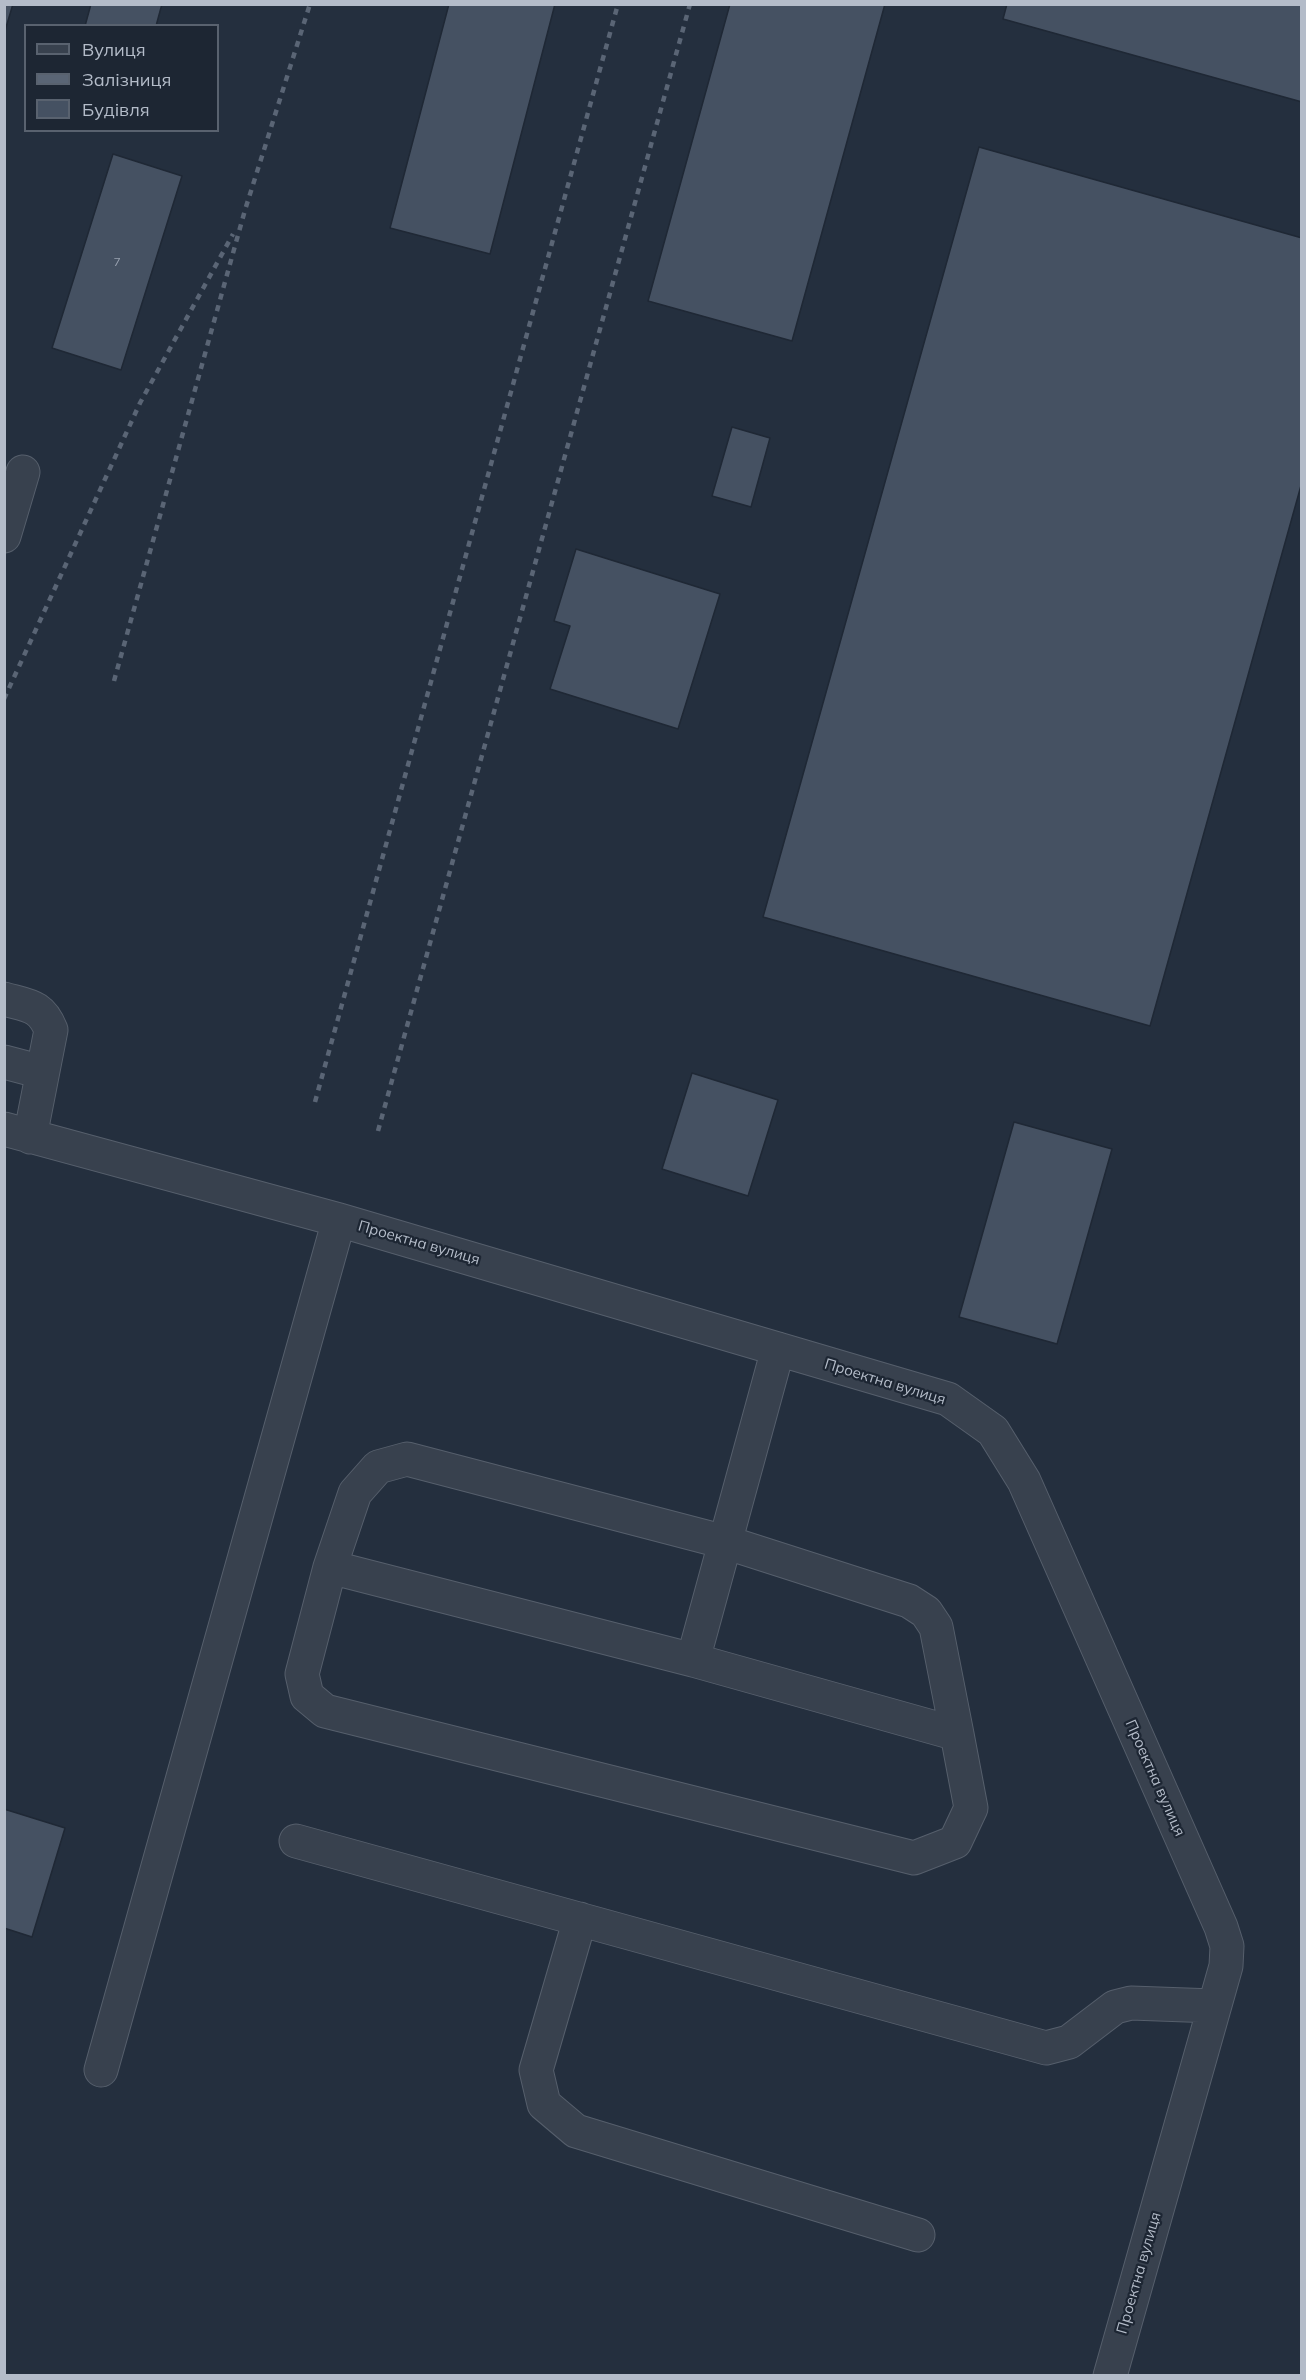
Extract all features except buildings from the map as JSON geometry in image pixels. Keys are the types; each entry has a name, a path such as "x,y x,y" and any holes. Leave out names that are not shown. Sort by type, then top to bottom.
{"street":[{"path":"4,536 23,472"},
{"path":"4,999 34,1008 45,1016 51,1030 42,1072 17,1133"},
{"path":"4,1062 42,1072"},
{"name":"Проектна вулиця","path":"17,1133 339,1220 948,1399 993,1431 1023,1481 1221,1927 1227,1946 1226,1966 1110,2376"},
{"path":"101,2070 339,1220"},
{"path":"693,1660 778,1349"},
{"path":"407,1459 725,1542 909,1602 926,1612 936,1627 972,1808 955,1842 914,1858 324,1711 307,1696 302,1674 330,1567 355,1493 378,1467 407,1459"},
{"path":"330,1567 693,1660 957,1734"},
{"path":"296,1841 1046,2048 1069,2042 1115,2007 1131,2003 1214,2006"},
{"path":"580,1919 536,2070 544,2104 576,2131 918,2235"}],"railway":[{"path":"114,681 245,210 310,4"},
{"path":"315,1102 618,4"},
{"path":"378,1131 690,4"},
{"path":"4,699 140,403 233,234"}]}
